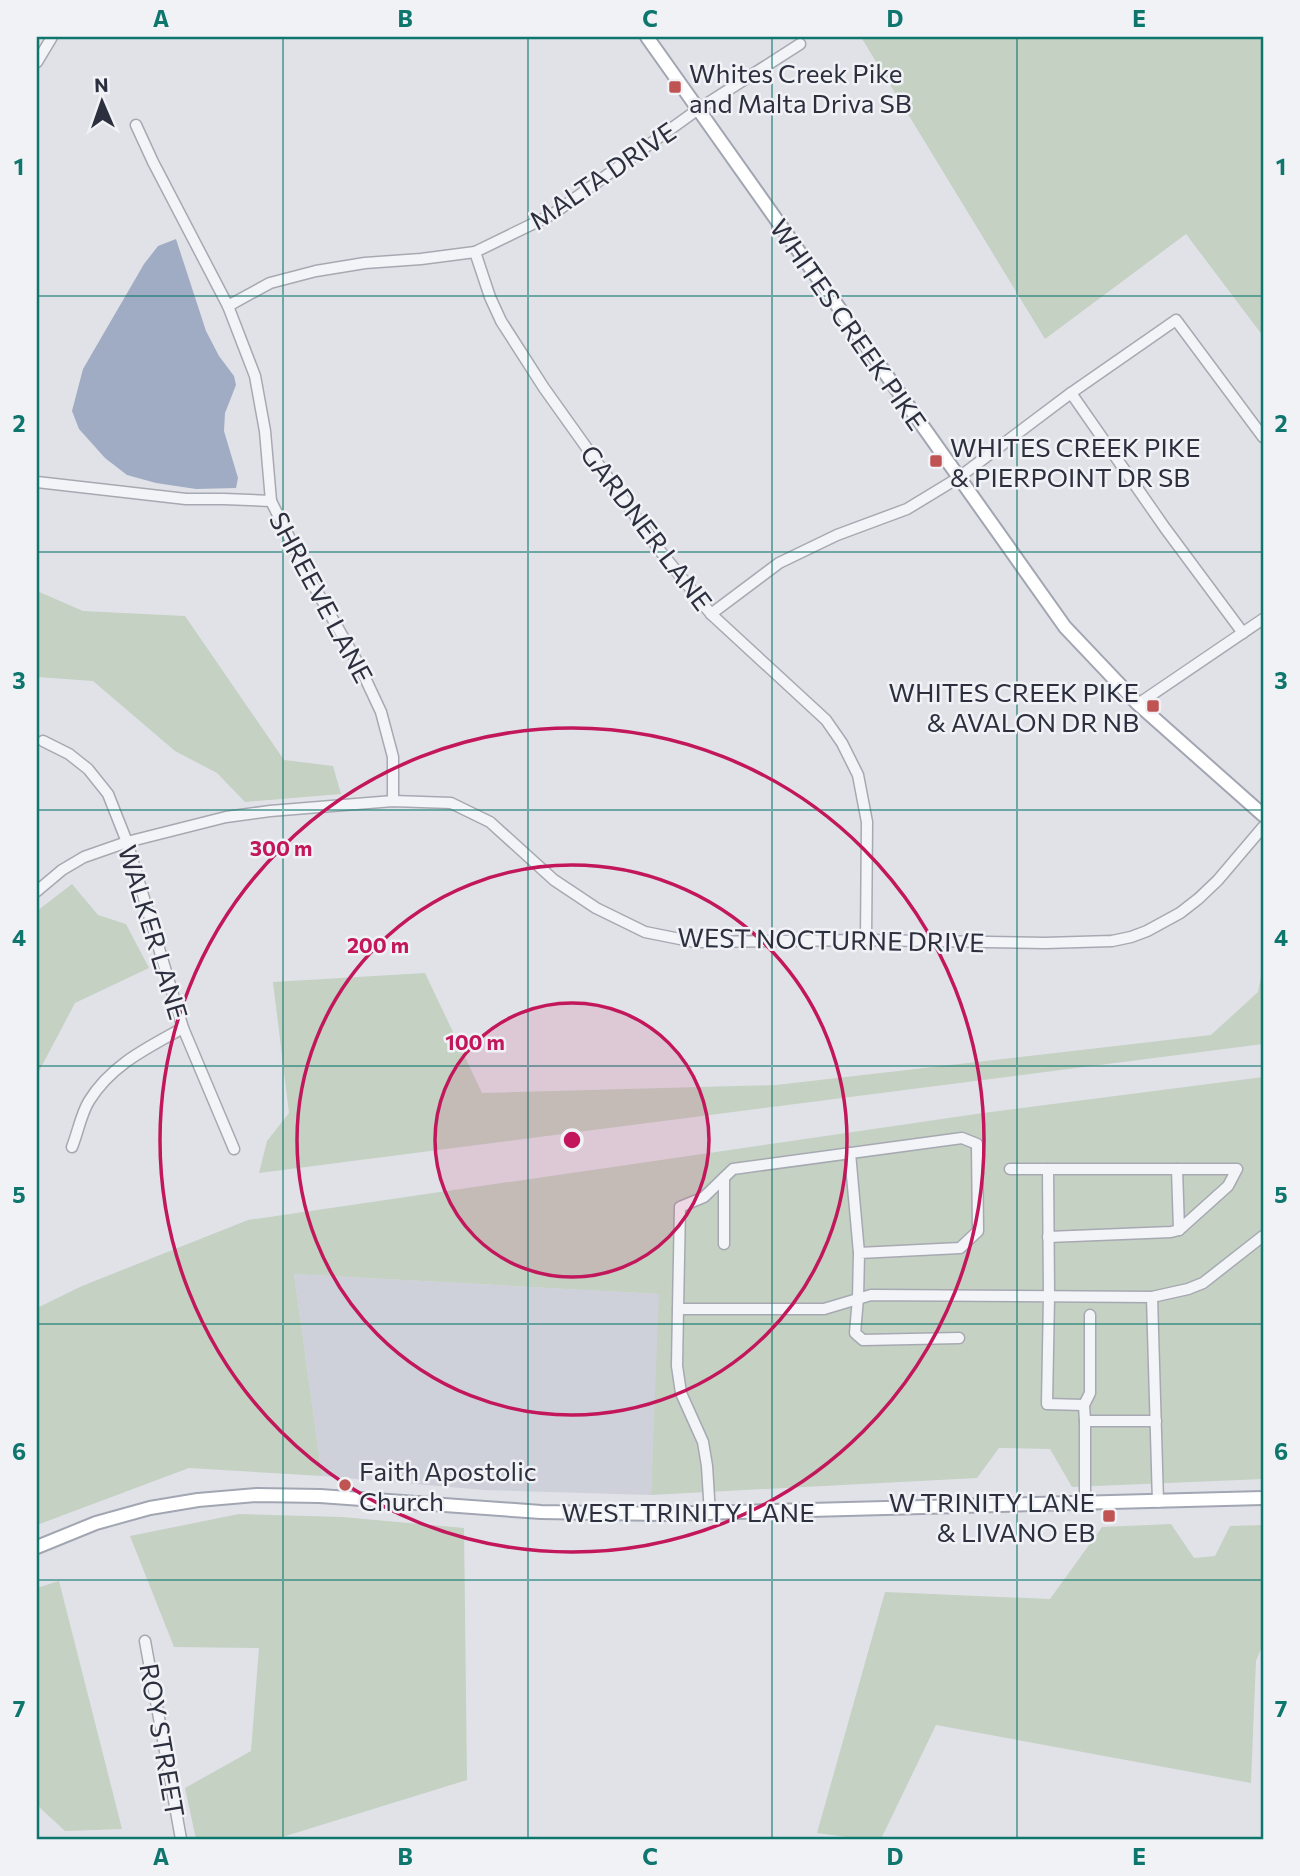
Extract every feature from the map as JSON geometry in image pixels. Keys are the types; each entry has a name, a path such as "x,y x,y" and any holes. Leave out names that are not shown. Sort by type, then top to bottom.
{"main road":[{"name":"WHITES CREEK PIKE","path":"647,37 1065,627 1138,704 1263,815"},
{"name":"WEST TRINITY LANE","path":"37,1547 96,1523 150,1508 198,1500 257,1495 320,1496 541,1512 710,1514 1263,1498"}],"street":[{"path":"37,62 52,37"},
{"name":"MALTA DRIVE","path":"228,306 270,284 316,271 365,263 475,252 553,214 697,110 800,44"},
{"name":"SHREEVE LANE","path":"136,125 228,306 256,376 265,432 271,500 311,581 359,665 381,712 393,757 393,801"},
{"name":"GARDNER LANE","path":"475,252 501,321 538,379 662,552 712,614 826,720 842,743 858,775 867,822 866,940"},
{"path":"712,614 779,564 837,535 907,509 958,478 1071,393 1176,320 1263,437"},
{"path":"1071,393 1165,528 1243,633"},
{"path":"37,482 186,499 271,500"},
{"path":"1138,704 1263,619"},
{"name":"WALKER LANE","path":"43,741 69,754 88,769 108,793 127,842 183,1028 234,1149"},
{"name":"WEST NOCTURNE DRIVE","path":"37,891 83,857 127,842 226,817 393,801 451,803 490,822 554,880 596,908 645,932 695,942 1112,941 1131,937 1168,921 1198,899 1218,880 1263,827"},
{"path":"72,1147 88,1103 104,1079 139,1052 183,1028"},
{"path":"710,1514 703,1442 681,1393 677,1366 680,1207 704,1197 733,1169 962,1138 977,1144 978,1231 969,1241 960,1248 859,1253"},
{"path":"850,1153 859,1253 855,1333 863,1340 959,1338"},
{"path":"1010,1169 1237,1168 1228,1186 1179,1230 1048,1237"},
{"path":"1048,1169 1047,1404 1084,1405"},
{"path":"1177,1169 1179,1230"},
{"path":"724,1178 724,1244"},
{"path":"678,1309 824,1309 871,1295 1152,1297 1203,1283 1263,1236"},
{"path":"1152,1297 1158,1502"},
{"path":"1084,1503 1084,1405 1090,1393 1090,1315"},
{"path":"1084,1421 1156,1420"},
{"name":"ROY STREET","path":"145,1641 181,1839"}],"shaded area":[{"path":"294,1274 660,1294 651,1495 484,1490 322,1476"}],"green space":[{"path":"861,37 1263,37 1263,336 1186,234 1045,339"},
{"path":"37,591 83,611 185,616 284,760 333,766 341,794 245,802 217,773 175,751 93,681 37,677"},
{"path":"72,884 98,915 126,924 149,968 75,1003 37,1075 37,911"},
{"path":"1263,966 1263,1044 259,1173 267,1141 289,1113 273,982 425,973 482,1093 776,1085 1211,1035 1258,992"},
{"path":"1263,1077 1263,1479 1072,1487 1050,1449 999,1448 977,1478 651,1495 659,1294 294,1274 322,1476 189,1468 37,1525 37,1308 82,1286 248,1220 983,1113"},
{"path":"239,1514 342,1517 464,1528 467,1780 276,1839 196,1839 185,1788 251,1751 259,1648 174,1647 130,1536"},
{"path":"1171,1524 1194,1558 1215,1556 1230,1526 1263,1525 1263,1644 1256,1661 1251,1783 936,1725 881,1839 817,1833 885,1592 1050,1599 1102,1527"},
{"path":"59,1581 122,1829 65,1831 37,1805 37,1588"}],"water":[{"path":"176,239 206,331 219,356 234,376 236,385 225,413 224,431 238,478 236,488 196,489 127,475 105,458 79,429 72,411 83,369 144,264 158,246"}],"place":[{"name":"Whites Creek Pike and Malta Driva SB","path":"675,87"},
{"name":"WHITES CREEK PIKE & PIERPOINT DR SB","path":"936,461"},
{"name":"WHITES CREEK PIKE & AVALON DR NB","path":"1153,706"},
{"name":"Faith Apostolic Church","path":"345,1485"},
{"name":"W TRINITY LANE & LIVANO EB","path":"1109,1516"}]}
